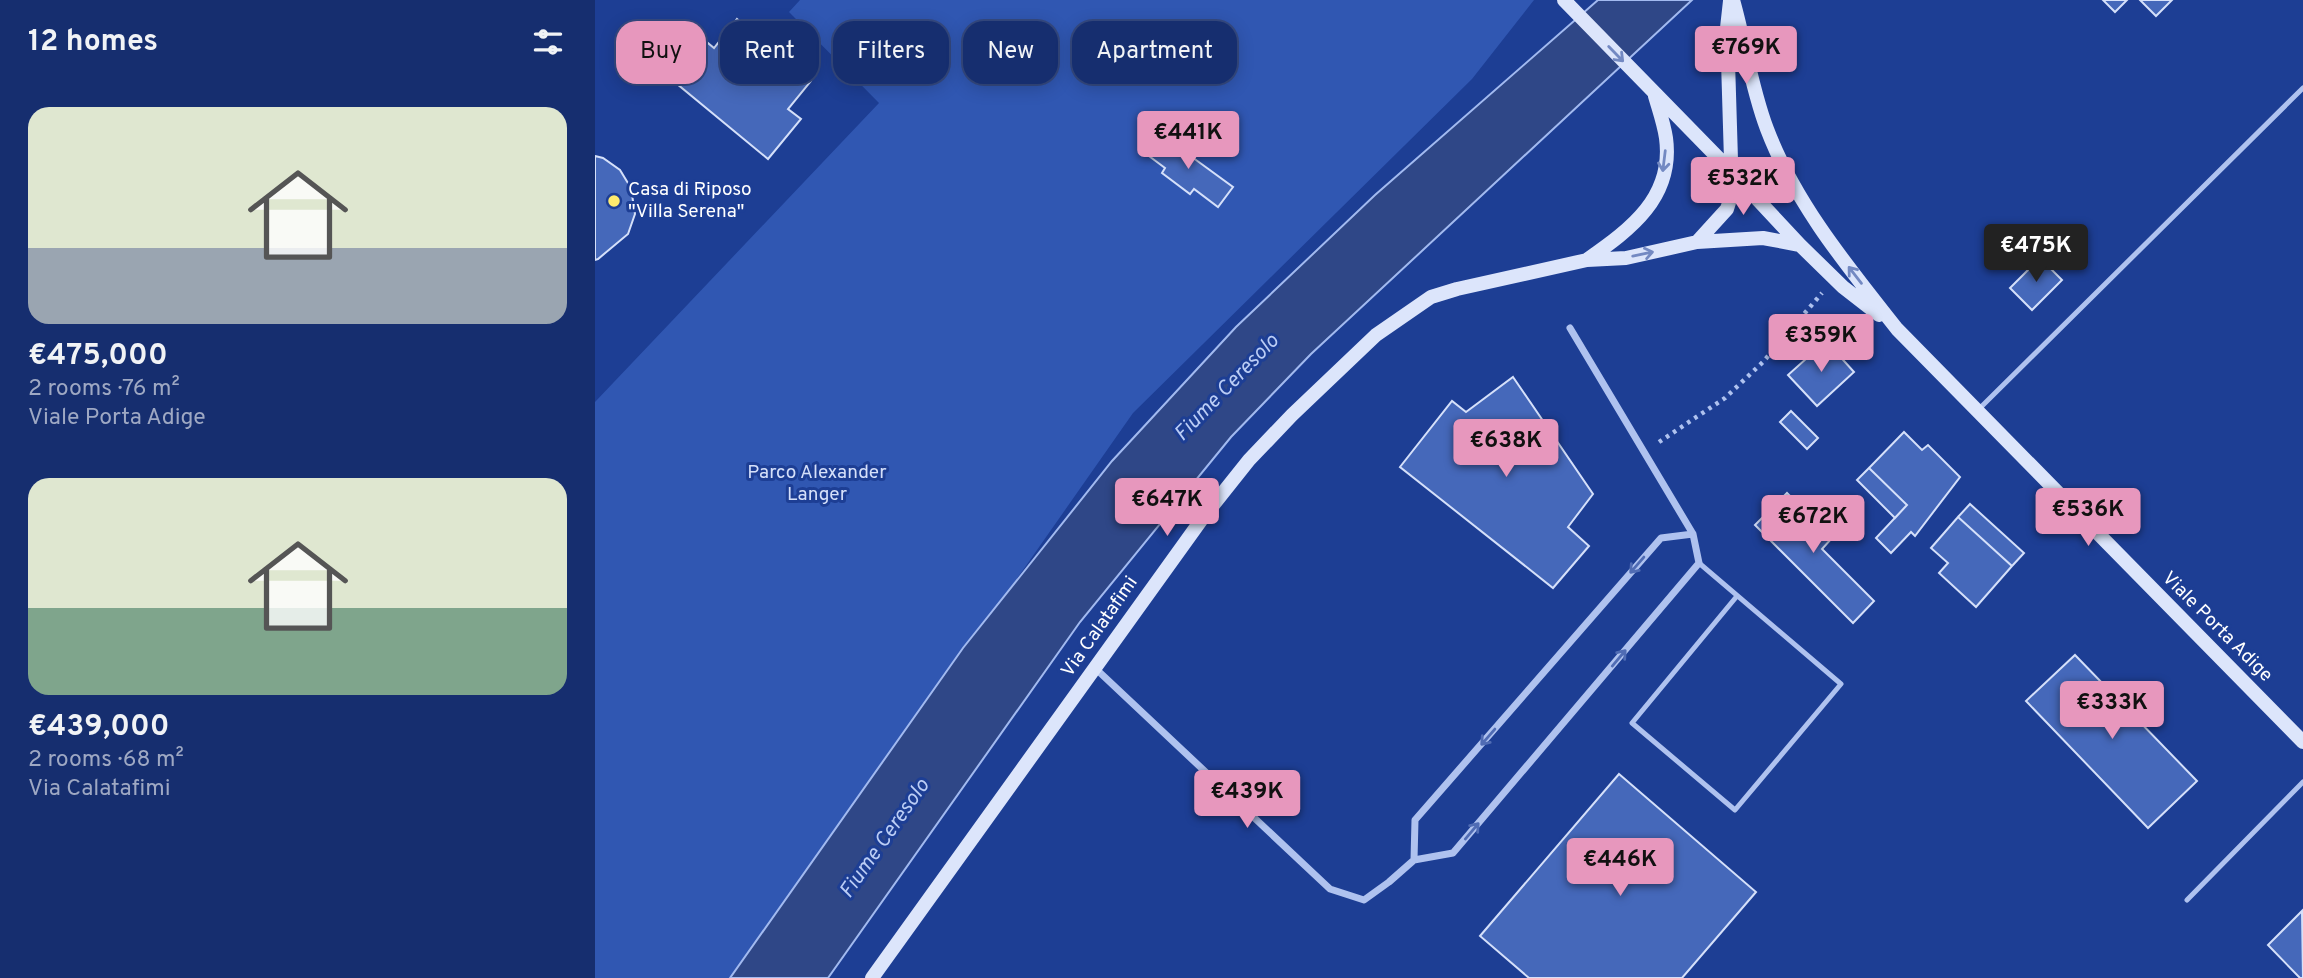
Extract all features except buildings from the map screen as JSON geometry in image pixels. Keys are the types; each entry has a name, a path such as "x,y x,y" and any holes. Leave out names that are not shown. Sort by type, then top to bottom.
{"main road":[{"name":"Viale Porta Adige","path":"1564,0 1800,245 1843,287 1896,329 2303,742"},
{"name":"Viale Porta Adige","path":"1731,0 1727,29 1731,171"},
{"name":"Viale Porta Adige","path":"1731,0 1763,117 1777,152 1816,222 1896,329"},
{"name":"Via Calatafimi","path":"1587,260 1643,217 1657,193 1665,164 1666,140 1654,94"},
{"path":"1697,242 1715,224 1730,203 1731,171"},
{"name":"Via Calatafimi","path":"872,978 1194,529 1249,460 1376,335 1431,297 1587,260 1626,258 1697,242 1763,237 1800,245"}],"street":[{"path":"1095,668 1330,889 1364,900 1414,860 1454,853 1699,563 1693,534 1570,328"},
{"path":"1414,860 1415,820 1661,538 1693,534"}],"lane":[{"path":"1977,411 2303,89"},
{"path":"1699,563 1841,684 1735,810 1632,723 1737,596"},
{"path":"2187,900 2303,782"}],"path":[{"path":"1643,452 1725,398 1763,362 1826,289"}],"green space":[{"name":"Parco Alexander Langer","path":"800,0 1534,0 1472,79 1133,413 737,978 595,978 595,402 879,103 860,84 949,84 949,21 833,21 833,56 819,42 819,21 798,21 789,12"}],"water":[{"name":"Fiume Ceresolo","path":"1598,0 1692,0 1311,354 1231,437 1080,622 828,978 730,978 963,648 1112,461 1236,327 1375,195"}],"place":[{"name":"Casa di Riposo \"Villa Serena\"","path":"614,201"}]}
